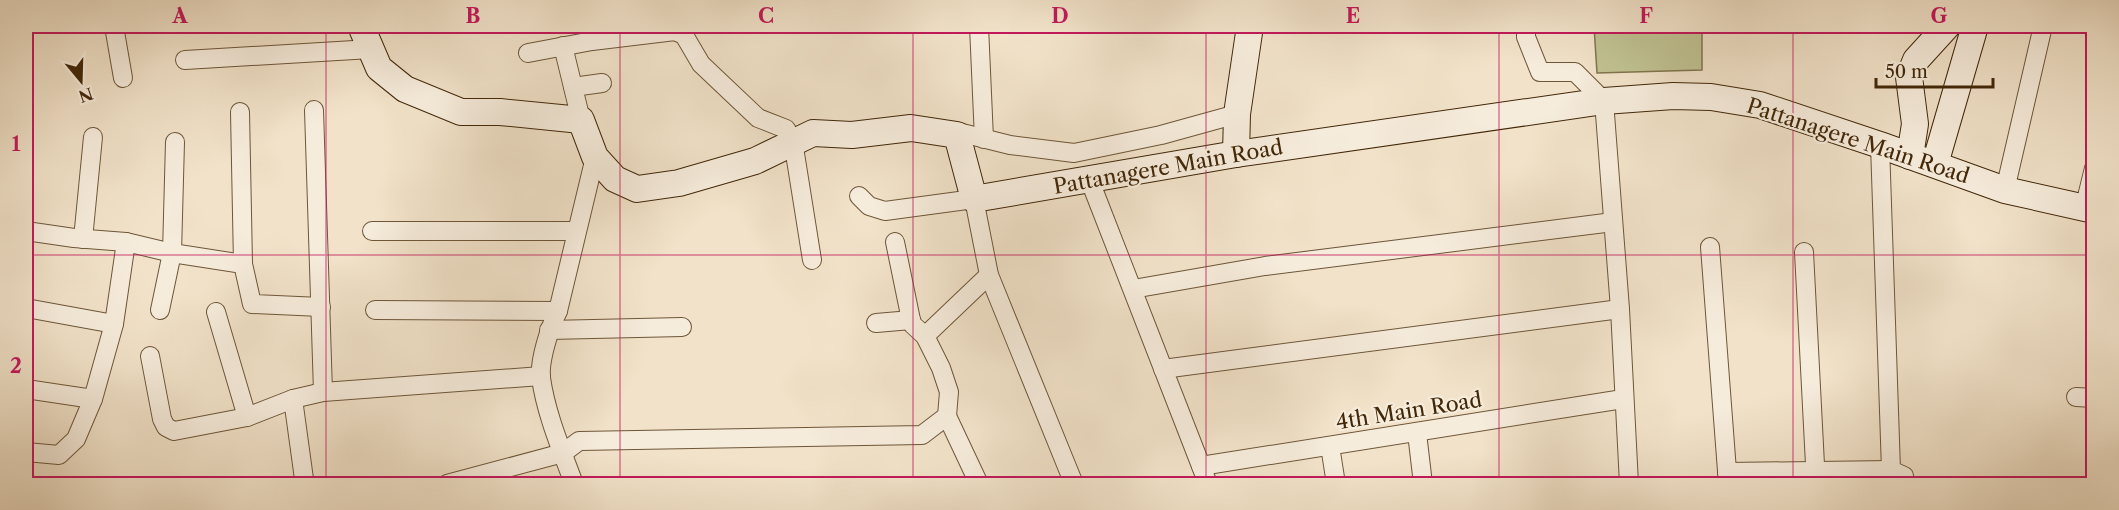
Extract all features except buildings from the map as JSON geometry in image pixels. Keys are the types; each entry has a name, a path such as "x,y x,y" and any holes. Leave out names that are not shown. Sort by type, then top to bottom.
{"street":[{"path":"114,26 123,78"},
{"path":"361,26 379,68 405,89 461,112 500,112 581,120"},
{"path":"980,26 984,139"},
{"path":"1236,154 1237,114 1250,26"},
{"path":"1526,26 1526,37 1540,72 1575,72 1604,101 1620,309 1629,484"},
{"path":"1910,156 1915,124 1909,77 1916,60 1947,26"},
{"path":"1935,164 1975,26"},
{"path":"2005,190 2043,26"},
{"path":"528,53 592,41 675,31 684,35 701,64 710,73 758,118 786,129 793,141 812,260"},
{"path":"563,46 581,120 595,157 615,179 637,189 679,183 755,161 813,133 852,135 911,128 957,135 962,133 1010,145 1074,153 1161,135 1237,114"},
{"path":"185,60 371,49"},
{"path":"573,87 602,83"},
{"name":"Pattanagere Main Road","path":"974,199 1090,181 1236,154 1604,101 1672,96 1711,97 1760,105 2005,190 2089,210"},
{"path":"314,110 323,392"},
{"path":"240,112 243,264 252,304 321,307"},
{"path":"957,135 974,199 989,275 1071,484"},
{"path":"83,238 93,137"},
{"path":"160,310 172,253 175,142"},
{"path":"1880,145 1891,470"},
{"path":"574,484 562,453 541,376 549,330 558,311 595,157"},
{"path":"2089,210 2094,168"},
{"path":"1090,181 1208,484"},
{"path":"859,196 869,206 885,211 974,199"},
{"path":"1133,289 1265,266 1612,222"},
{"path":"26,231 126,242 172,253 243,264"},
{"path":"372,231 576,231"},
{"path":"26,452 59,455 76,439 93,399 114,324 126,242"},
{"path":"895,242 911,320 925,336 941,369 948,392 947,416 979,484"},
{"path":"1710,247 1727,478 1816,478 1891,470 1904,476 1905,484"},
{"path":"1804,252 1816,478"},
{"path":"925,336 989,275"},
{"path":"26,308 114,324"},
{"path":"1163,369 1620,309"},
{"path":"375,310 558,311"},
{"path":"216,312 247,417"},
{"path":"876,323 911,320"},
{"path":"549,330 682,327"},
{"path":"150,356 162,418 166,427 174,431 247,417 293,399 323,392 541,376"},
{"path":"26,389 93,399"},
{"path":"293,399 304,479 307,484"},
{"name":"4th Main Road","path":"1201,466 1623,399"},
{"path":"447,484 562,453 579,441 922,435 947,416"},
{"path":"1417,433 1423,484"},
{"path":"1330,446 1336,484"}],"green space":[{"path":"1594,26 1702,26 1702,70 1597,73"}]}
